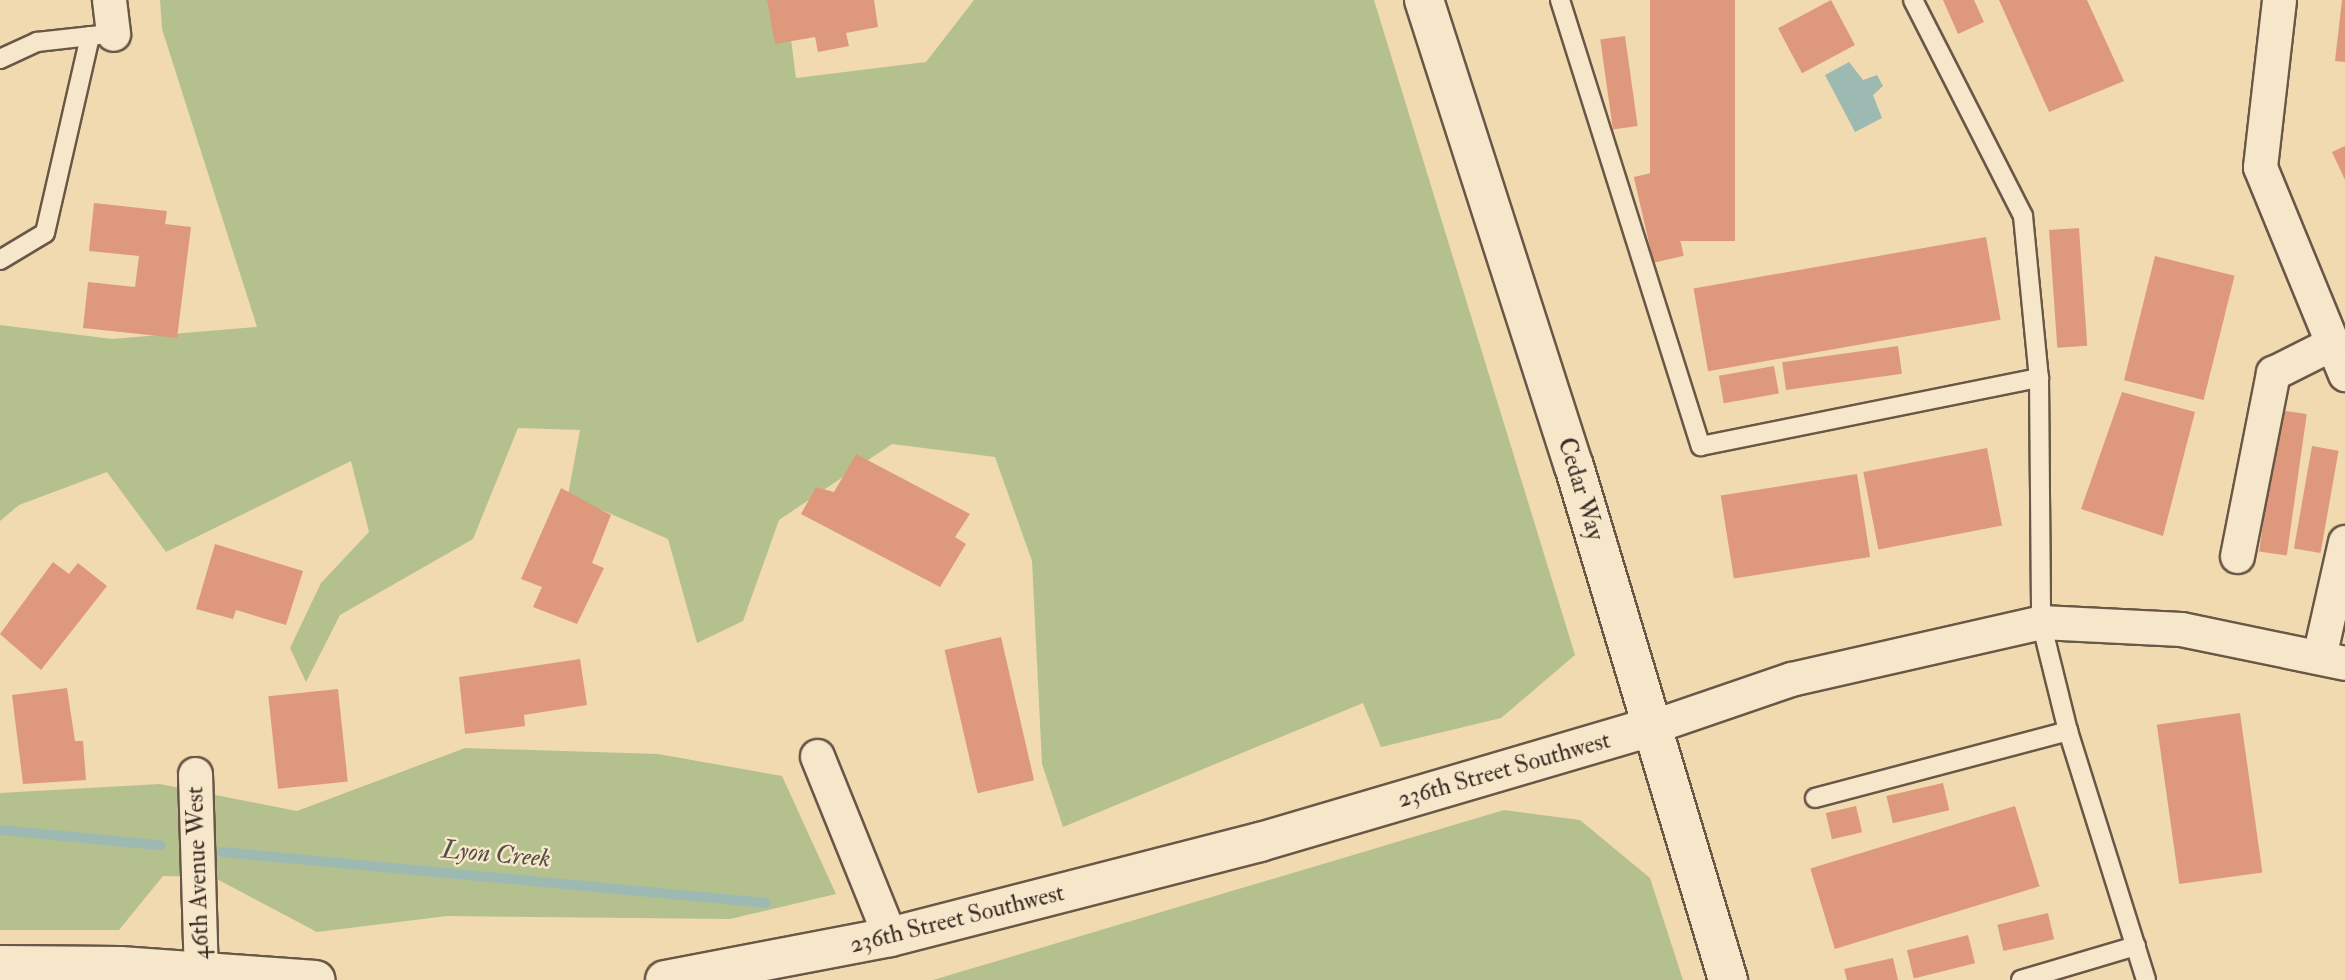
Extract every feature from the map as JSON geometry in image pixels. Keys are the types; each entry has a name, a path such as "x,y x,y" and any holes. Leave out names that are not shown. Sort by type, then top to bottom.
{"main road":[{"name":"Cedar Way","path":"1424,0 1574,466 1728,980"},
{"name":"236th Street Southwest","path":"665,980 890,937 1260,842 1651,727"},
{"path":"0,965 316,980"}],"street":[{"path":"101,35 109,0"},
{"path":"2279,0 2260,167 2345,374"},
{"path":"2237,556 2273,373 2331,344"},
{"path":"2332,660 2345,542"},
{"name":"236th Street Southwest","path":"1651,727 1791,680 2041,622 2181,629 2332,660"},
{"path":"817,756 890,937"},
{"name":"46th Avenue West","path":"195,774 201,973"}],"lane":[{"path":"1560,0 1701,446 2039,378"},
{"path":"1913,0 2023,216 2039,378 2041,622 2068,731 2146,980"},
{"path":"0,59 37,42 101,35 46,233 0,260"},
{"path":"1815,798 2068,731"},
{"path":"2021,980 2136,946"}],"green space":[{"path":"160,0 786,0 796,78 926,62 974,0 1374,0 1575,655 1501,718 1381,747 1363,703 1063,827 1042,764 1032,561 995,457 892,444 779,520 743,621 697,643 668,539 568,495 580,430 518,428 473,539 340,615 306,682 290,648 321,583 369,532 351,461 166,552 107,472 19,505 0,521 0,325 112,339 257,327 162,29"},
{"path":"465,748 658,754 782,776 836,894 730,919 447,916 317,932 213,877 163,876 119,930 0,930 0,793 160,784 297,811"},
{"path":"1504,810 1580,820 1650,878 1683,980 933,980"}],"water":[{"path":"1849,62 1863,80 1877,75 1883,86 1873,95 1882,118 1855,132 1825,75"}],"building":[{"path":"767,0 874,0 878,27 846,33 849,46 818,52 815,37 775,44"},
{"path":"1650,0 1735,0 1735,241 1650,241"},
{"path":"1831,0 1855,45 1802,73 1778,28"},
{"path":"1943,0 1974,0 1984,22 1958,34"},
{"path":"1999,0 2087,0 2124,81 2049,112"},
{"path":"2342,0 2345,0 2345,62 2335,61"},
{"path":"1625,36 1638,126 1613,130 1600,39"},
{"path":"2345,146 2345,180 2332,152"},
{"path":"1664,170 1684,256 1654,263 1634,177"},
{"path":"94,203 167,211 165,224 191,227 177,338 83,328 88,282 135,287 139,256 89,251"},
{"path":"2079,228 2087,346 2057,348 2049,230"},
{"path":"1986,237 2001,320 1708,371 1694,289"},
{"path":"2155,256 2235,276 2204,400 2124,380"},
{"path":"1898,346 1902,374 1786,390 1782,362"},
{"path":"1774,366 1779,394 1724,403 1719,376"},
{"path":"2122,392 2195,412 2163,536 2081,509"},
{"path":"2279,410 2307,414 2287,556 2259,552"},
{"path":"2312,446 2339,451 2321,553 2294,548"},
{"path":"1987,448 2002,526 1878,550 1863,472"},
{"path":"856,454 970,514 955,537 966,544 940,587 801,514 816,487 834,492"},
{"path":"1857,474 1870,557 1734,579 1721,496"},
{"path":"561,488 611,515 592,563 604,568 577,624 533,607 542,587 521,579"},
{"path":"215,544 303,571 286,625 236,610 233,619 196,609"},
{"path":"53,562 69,574 78,563 107,586 41,670 0,634"},
{"path":"1001,637 1034,780 978,793 944,650"},
{"path":"580,659 587,705 524,715 525,726 465,734 459,677"},
{"path":"67,688 75,741 83,741 86,780 23,784 12,695"},
{"path":"338,689 348,781 278,789 268,696"},
{"path":"2240,713 2262,872 2179,884 2157,725"},
{"path":"1943,783 1949,810 1893,823 1886,796"},
{"path":"1856,806 1862,832 1832,839 1826,813"},
{"path":"2015,806 2040,886 1835,949 1810,869"},
{"path":"2048,913 2054,939 2003,951 1997,925"},
{"path":"1968,935 1975,963 1914,978 1907,950"},
{"path":"1893,958 1898,980 1847,980 1844,969"}],"waterway":[{"name":"Lyon Creek","path":"0,830 160,845"},
{"name":"Lyon Creek","path":"222,852 766,903"}]}
